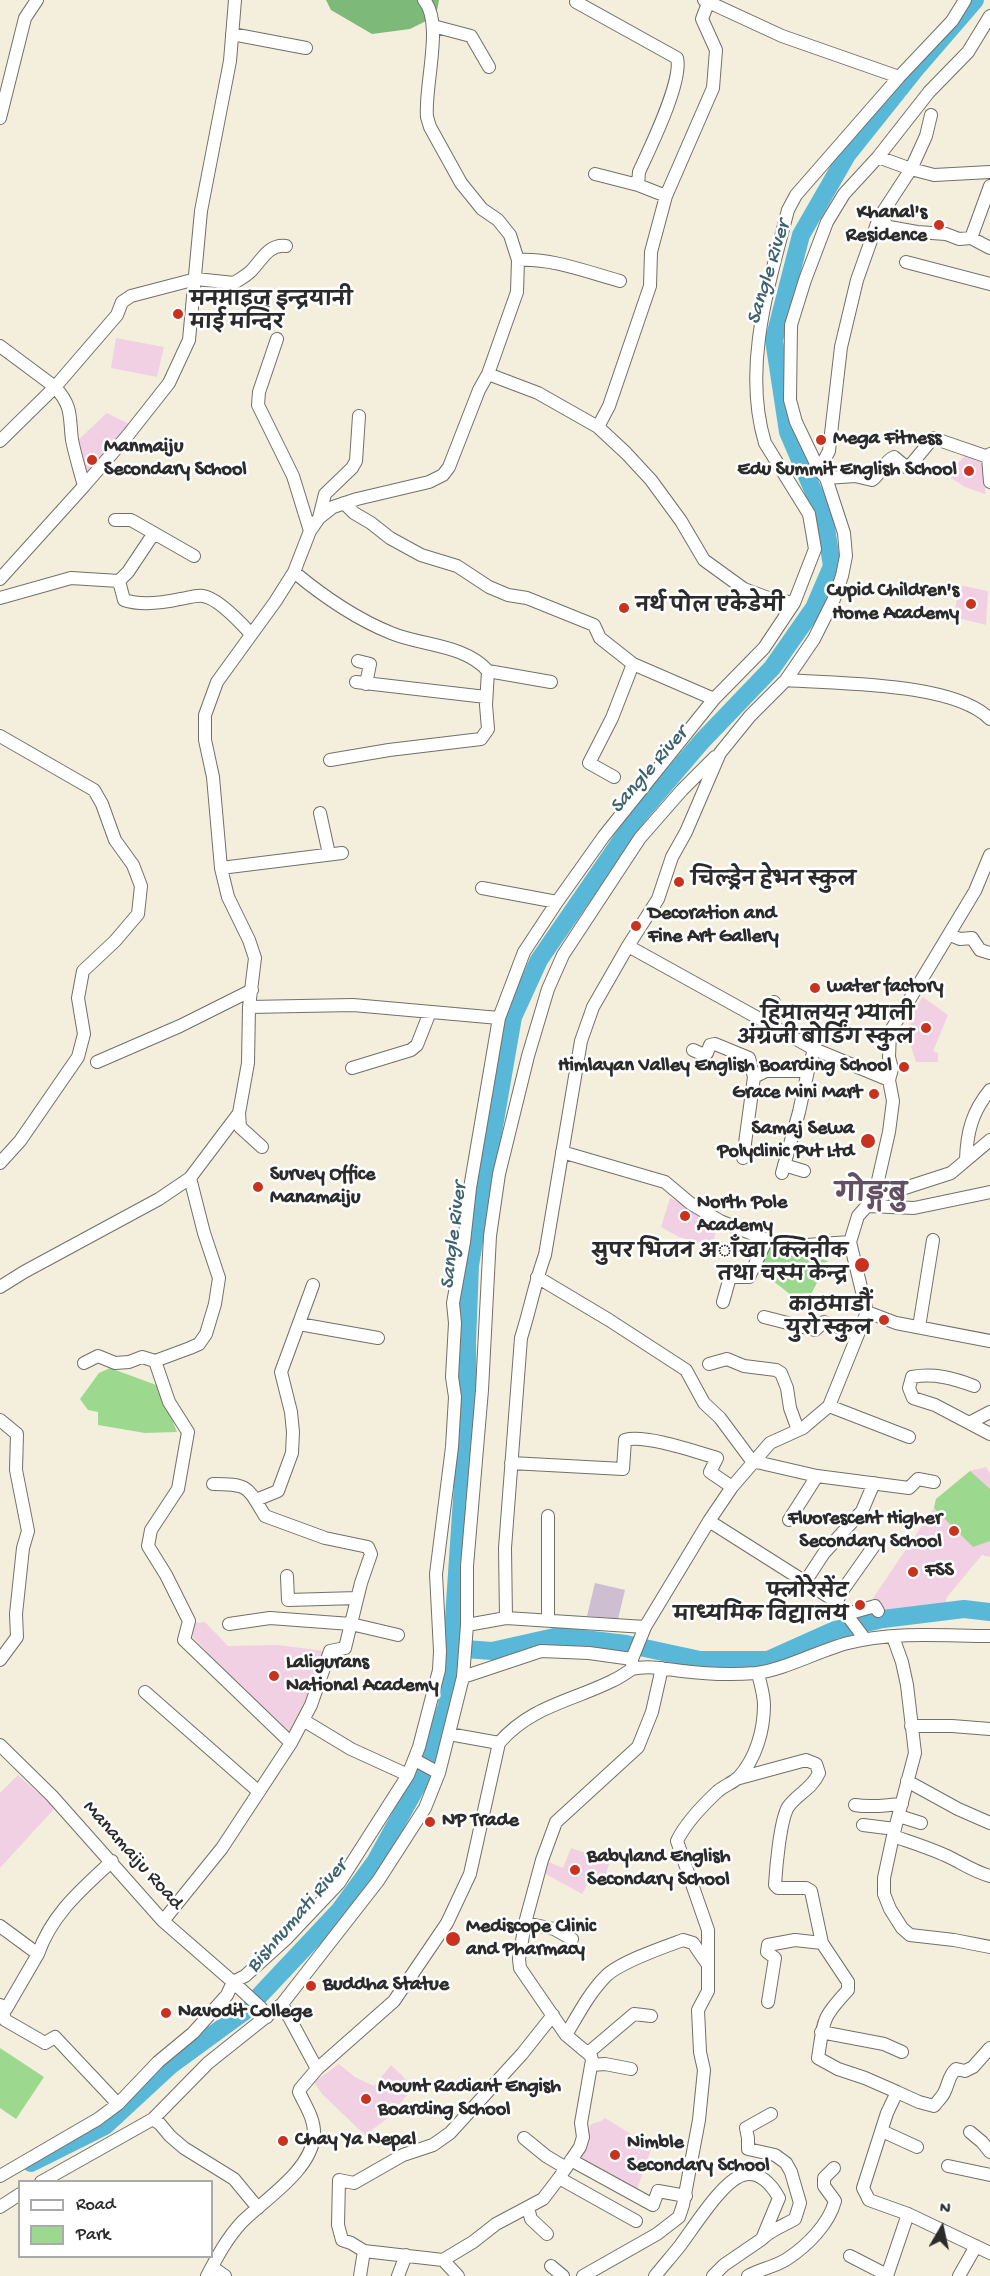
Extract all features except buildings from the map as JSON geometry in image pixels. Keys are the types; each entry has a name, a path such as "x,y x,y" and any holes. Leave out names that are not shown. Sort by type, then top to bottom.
{"street":[{"path":"0,118 25,18 27,0"},
{"path":"25,18 37,0"},
{"path":"0,579 129,435 169,383 189,340 201,211 230,61 235,0"},
{"path":"262,1147 240,1126 239,1113 248,1063 249,1007 255,958 228,897 221,868 213,777 205,740 205,716 218,682 294,572 310,531 320,518 333,507 344,503 429,482 443,475 449,467 471,409 488,374 517,292 518,260 510,235 498,220 482,209 461,183 430,127 426,107 433,26 430,6 424,0"},
{"path":"0,2176 98,2120 118,2104 158,2062 193,2033 226,1995 339,1883 417,1761 439,1670 436,1574 452,1446 455,1397 452,1377 455,1323 453,1303 499,1018 524,952 557,902 604,836 714,699 764,648 794,603 815,549 809,514 765,443 757,386 759,331 788,210 796,195 899,77 952,21 965,0"},
{"path":"576,2 677,58 678,70 672,90 639,172 638,185"},
{"path":"598,427 609,406 650,286 651,252 666,196 713,88 716,50 702,19 706,2 782,36 899,77"},
{"path":"43,2180 153,2119 208,2063 264,2013 282,2004 378,1881 425,1808 449,1734 463,1673 467,1630 467,1566 482,1390 490,1236 499,1174 531,1045 548,989 563,955 640,838 681,790 720,753 750,716 786,680 814,639 834,599 846,556 844,533 823,474 796,422 790,400 791,325 827,222 844,194 878,157 929,92 968,52 990,16"},
{"path":"433,26 471,36 489,67"},
{"path":"232,34 306,48"},
{"path":"823,474 829,451 841,347 858,280 879,218 911,169 926,136 931,115"},
{"path":"878,157 911,169 949,175 990,172"},
{"path":"595,174 638,185 666,196"},
{"path":"971,238 990,186"},
{"path":"879,218 890,227 971,238 990,248"},
{"path":"0,441 55,387 117,315 122,302 131,296 196,279 234,283 249,272 267,251 279,245 286,246"},
{"path":"518,260 535,259 551,262 620,281"},
{"path":"906,262 990,284"},
{"path":"277,339 259,392 258,405 293,476 310,531"},
{"path":"0,346 55,387 64,397 72,418 72,439 84,486"},
{"path":"488,374 538,393 598,427 651,480 681,521 704,560 744,589 771,599 794,603"},
{"path":"320,518 325,494 352,468 356,461 359,416"},
{"path":"823,474 855,476 872,480 888,460 894,457 909,467 933,438 989,456 990,482"},
{"path":"344,503 354,513 390,538 421,555 457,566 508,595 527,598 594,625 600,638 633,664 714,699"},
{"path":"115,520 131,520 194,556"},
{"path":"0,598 71,578 119,581 128,572 154,533"},
{"path":"294,572 354,617 393,634 463,654 480,662 488,671 551,682"},
{"path":"119,581 124,600 135,604 163,603 194,596 205,596 230,613 251,634"},
{"path":"358,661 370,664 361,683 486,697"},
{"path":"614,777 589,763 612,718 633,664"},
{"path":"330,760 481,739 488,729 486,697 488,671"},
{"path":"786,680 916,690 961,700 990,718"},
{"path":"0,736 93,790 102,804 115,840 133,865 141,886 138,914 115,941 83,971 78,998 84,1034 78,1057 20,1141 0,1163"},
{"path":"506,1618 505,1548 521,1338 545,1255 581,1041 593,1007 658,898 672,857 686,832 720,753"},
{"path":"320,813 329,854"},
{"path":"221,868 342,853"},
{"path":"871,1202 889,1132 893,1101 890,1080 892,1069 889,1058 890,1032 975,891 990,855"},
{"path":"482,888 557,902"},
{"path":"950,935 960,939 972,938 980,950 990,953"},
{"path":"628,946 814,1048 890,1080"},
{"path":"97,1062 180,1026 252,990"},
{"path":"763,1021 774,1002"},
{"path":"249,1007 353,1005 499,1018"},
{"path":"352,1068 404,1053 417,1045 430,1012"},
{"path":"693,1050 702,1054 707,1053 710,1045 715,1044 750,1058 754,1077 743,1158"},
{"path":"804,1171 783,1169 814,1048"},
{"path":"754,1077 766,1071 808,1071 809,1066"},
{"path":"966,1160 973,1116 990,1090"},
{"path":"0,1287 159,1199 190,1178 239,1113"},
{"path":"225,2276 212,2263 242,2222 293,2177 313,2144 313,2123 299,2092 317,2070 394,2001 447,1923 470,1874 499,1743 513,1729 544,1708 615,1680 632,1664 643,1631 732,1487 770,1443 798,1430 829,1406 867,1312 850,1242 858,1216 871,1202 951,1173 990,1140"},
{"path":"562,1152 665,1182 690,1203 720,1221 767,1239 792,1246 850,1242"},
{"path":"84,1363 98,1356 115,1363 129,1362 142,1357 155,1361 199,1344 206,1334 215,1304 219,1278 204,1233 190,1178"},
{"path":"871,1202 914,1208 990,1192"},
{"path":"723,1302 730,1277 749,1277 767,1239"},
{"path":"919,1327 933,1240"},
{"path":"537,1277 686,1370 704,1403 720,1418 753,1461 817,1476 909,1488 918,1479 934,1482"},
{"path":"256,1500 278,1491 292,1452 291,1412 281,1372 313,1285"},
{"path":"867,1312 896,1323 990,1341"},
{"path":"764,1317 816,1330 824,1322 858,1334"},
{"path":"299,1324 378,1338"},
{"path":"709,1364 727,1359 744,1366 782,1372 788,1388 790,1408 798,1430"},
{"path":"155,1361 169,1402 188,1432 178,1489 151,1530 148,1546 166,1575 189,1621 184,1640 291,1743"},
{"path":"974,1386 947,1377 921,1376 912,1377 909,1388 913,1398 935,1405 990,1434"},
{"path":"829,1406 909,1437"},
{"path":"969,1423 990,1412"},
{"path":"0,1420 17,1434 16,1470 28,1531 22,1548 16,1637 0,1660"},
{"path":"511,1463 623,1469 625,1440 640,1440 671,1445 717,1458 710,1472 732,1487"},
{"path":"789,1520 817,1476"},
{"path":"805,1582 824,1553 862,1511 874,1483"},
{"path":"163,1921 222,1848 291,1743 303,1720 330,1651 345,1648 371,1554 368,1548 325,1538 265,1516 252,1492 239,1484 213,1484"},
{"path":"548,1516 548,1621"},
{"path":"709,1521 837,1602 862,1636"},
{"path":"837,1602 840,1594 876,1543"},
{"path":"287,1576 288,1600 357,1598"},
{"path":"848,1615 875,1606 878,1611"},
{"path":"229,1624 270,1618 351,1624 398,1635"},
{"path":"467,1630 506,1618 643,1631"},
{"path":"463,1673 541,1652 589,1653 632,1664 697,1673 758,1673 845,1644 862,1636 990,1636"},
{"path":"893,1637 907,1685 915,1753 894,1832 884,1878 884,1894 902,1928 910,1935 990,1947"},
{"path":"631,2069 590,2059 566,2035 520,1968 519,1959 525,1923 542,1860 556,1822 638,1747 652,1712 662,1668"},
{"path":"736,1779 747,1765 760,1739 764,1703 758,1673"},
{"path":"144,1692 259,1792"},
{"path":"303,1720 351,1749 408,1775"},
{"path":"911,1726 990,1728"},
{"path":"449,1734 499,1743"},
{"name":"Manamaiju Road","path":"0,1745 52,1796 163,1921 237,1985 264,2013"},
{"path":"583,2276 657,2234 679,2217 686,2196 699,2120 704,2070 700,2052 698,2010 708,1991 706,1962 708,1930 677,1842 681,1832 693,1817 719,1790 736,1779 806,1760 816,1764 819,1773 815,1782 789,1805 779,1847 775,1886 778,1888 806,1888 812,1891 822,1943 848,1982 848,1990 826,2014 818,2058 824,2064 934,2106 945,2091 952,2073 956,2069 965,2071 973,2067 990,2048"},
{"path":"417,1761 437,1772"},
{"path":"907,1781 958,1809 990,1822"},
{"path":"855,1805 871,1808 883,1805 901,1810 921,1823"},
{"path":"863,1824 894,1832 974,1871 990,1876"},
{"path":"112,1861 70,1900 47,1931 38,1954 3,2007 3,2012 5,2020 45,2043 55,2037 118,2104"},
{"path":"525,1923 548,1927 572,1939"},
{"path":"0,1926 38,1954"},
{"path":"566,2035 582,2008 607,1975 622,1966 683,1940 693,1943 706,1962"},
{"path":"768,2002 775,1958 767,1952 768,1945 795,1940 822,1943"},
{"path":"282,2004 317,2070"},
{"path":"554,2015 450,2133 433,2145 403,2155 354,2183 339,2180 338,2225 342,2240 364,2251 443,2260 473,2242 496,2224 543,2199 580,2147 583,2137 581,2123 590,2059 634,2014 651,2016"},
{"path":"821,2032 884,2044 902,2052"},
{"path":"897,2092 863,2188 869,2200 908,2214 990,2253"},
{"path":"712,2276 775,2227 784,2226 795,2219 800,2203 786,2163 775,2155 748,2149 746,2128 771,2114"},
{"path":"153,2119 184,2148 234,2179 258,2208"},
{"path":"882,2132 918,2147"},
{"path":"970,2132 990,2152"},
{"path":"524,2138 636,2221"},
{"path":"948,2166 990,2175"},
{"path":"748,2276 787,2259 812,2238 825,2222 835,2201 824,2186 824,2178 834,2168"},
{"path":"565,2169 653,2205 658,2191 686,2196"},
{"path":"655,2276 711,2203 737,2178 746,2174 757,2175 773,2187 779,2198 762,2239"},
{"path":"0,2207 18,2195"},
{"path":"528,2208 531,2219 547,2234"},
{"path":"850,2256 887,2276 908,2214"},
{"path":"959,2276 976,2246"},
{"path":"360,2276 364,2251"},
{"path":"398,2276 406,2255"},
{"path":"443,2260 458,2276"},
{"path":"551,2266 562,2276"}],"shaded area":[{"path":"116,338 164,347 157,377 111,368"},
{"name":"Manmaiju Secondary School","path":"107,413 131,425 87,476 77,441"},
{"name":"Edu Summit English School","path":"965,455 986,465 985,494 965,487 948,476"},
{"name":"Cupid Children's Home Academy","path":"959,585 988,591 986,625 954,617"},
{"name":"हिमालयन भ्याली अंग्रेजी बोर्डिंग स्कुल","path":"923,997 948,1015 933,1051 938,1053 938,1062 916,1062 909,1040 910,1015"},
{"name":"North Pole Academy","path":"670,1198 718,1224 712,1246 679,1237 661,1227"},
{"name":"Fluorescent Higher Secondary School","path":"986,1467 990,1473 990,1557 982,1555 947,1597 943,1609 873,1612 873,1598 934,1508 936,1499 970,1471"},
{"path":"595,1583 625,1590 618,1619 587,1616"},
{"name":"Laligurans National Academy","path":"205,1622 228,1646 277,1645 326,1651 307,1708 291,1735 253,1702 193,1637 193,1623"},
{"path":"18,1775 55,1808 0,1868 0,1793"},
{"name":"Babyland English Secondary School","path":"571,1848 610,1861 605,1877 593,1874 582,1894 542,1872 546,1861 563,1868"},
{"name":"Mount Radiant Engish Boarding School","path":"339,2064 355,2077 374,2086 391,2065 414,2087 388,2118 365,2135 322,2094 314,2082"},
{"name":"Nimble Secondary School","path":"605,2118 652,2147 635,2195 577,2162 591,2124"}],"green space":[{"path":"326,0 439,0 436,16 410,29 372,34 331,10"},
{"path":"765,1245 828,1261 805,1306 763,1273 758,1263"},
{"path":"110,1368 159,1386 177,1432 145,1433 98,1425 98,1412 88,1410 80,1399 99,1373"},
{"path":"970,1471 990,1489 990,1541 973,1547 934,1508 936,1499"},
{"path":"0,2048 44,2077 16,2119 0,2108"}],"waterway":[{"name":"Sangle River","path":"452,1648 468,1409 467,1343 470,1265 513,1017 539,960 638,816 702,741 772,668 814,608 832,566 824,516 788,432 774,340 801,235 847,155 918,66 975,0"},
{"name":"Bishnumati River","path":"31,2163 105,2126 171,2065 245,2011 339,1911 375,1862 422,1777 447,1705 452,1648 492,1651 559,1636 626,1644 700,1660 768,1660 835,1630 883,1619 964,1609 990,1612"}],"place":[{"name":"Khanal's Residence","path":"939,225"},
{"name":"मनमाइजु इन्द्रयानी माई मन्दिर","path":"178,314"},
{"name":"Mega Fitness","path":"821,440"},
{"name":"Manmaiju Secondary School","path":"92,460"},
{"name":"Edu Summit English School","path":"969,471"},
{"name":"Cupid Children's Home Academy","path":"971,604"},
{"name":"नर्थ पोल एकेडेमी","path":"624,608"},
{"name":"चिल्ड्रेन हेभन स्कुल","path":"679,882"},
{"name":"Decoration and Fine Art Gallery","path":"636,926"},
{"name":"water factory","path":"815,988"},
{"name":"हिमालयन भ्याली अंग्रेजी बोर्डिंग स्कुल","path":"926,1028"},
{"name":"Himlayan Valley English Boarding School","path":"904,1067"},
{"name":"Grace Mini Mart","path":"874,1094"},
{"name":"Samaj Sewa Polyclinic Pvt Ltd","path":"868,1141"},
{"name":"Survey Office Manamaiju","path":"258,1187"},
{"name":"North Pole Academy","path":"685,1216"},
{"name":"सुपर भिजन अाँखा क्लिनीक तथा चस्म केन्द्र","path":"862,1265"},
{"name":"काठमाडौं युरो स्कुल","path":"884,1320"},
{"name":"Fluorescent Higher Secondary School","path":"954,1531"},
{"name":"FSS","path":"913,1572"},
{"name":"फ्लोरेसेंट माध्यमिक विद्यालय","path":"860,1605"},
{"name":"Laligurans National Academy","path":"274,1676"},
{"name":"NP Trade","path":"430,1822"},
{"name":"Babyland English Secondary School","path":"575,1870"},
{"name":"Mediscope Clinic and Pharmacy","path":"453,1939"},
{"name":"Buddha Statue","path":"311,1986"},
{"name":"Navodit College","path":"166,2013"},
{"name":"Mount Radiant Engish Boarding School","path":"366,2099"},
{"name":"Chay Ya Nepal","path":"283,2141"},
{"name":"Nimble Secondary School","path":"615,2155"}],"district":[{"name":"गोङ्गबु","path":"871,1197"}]}
